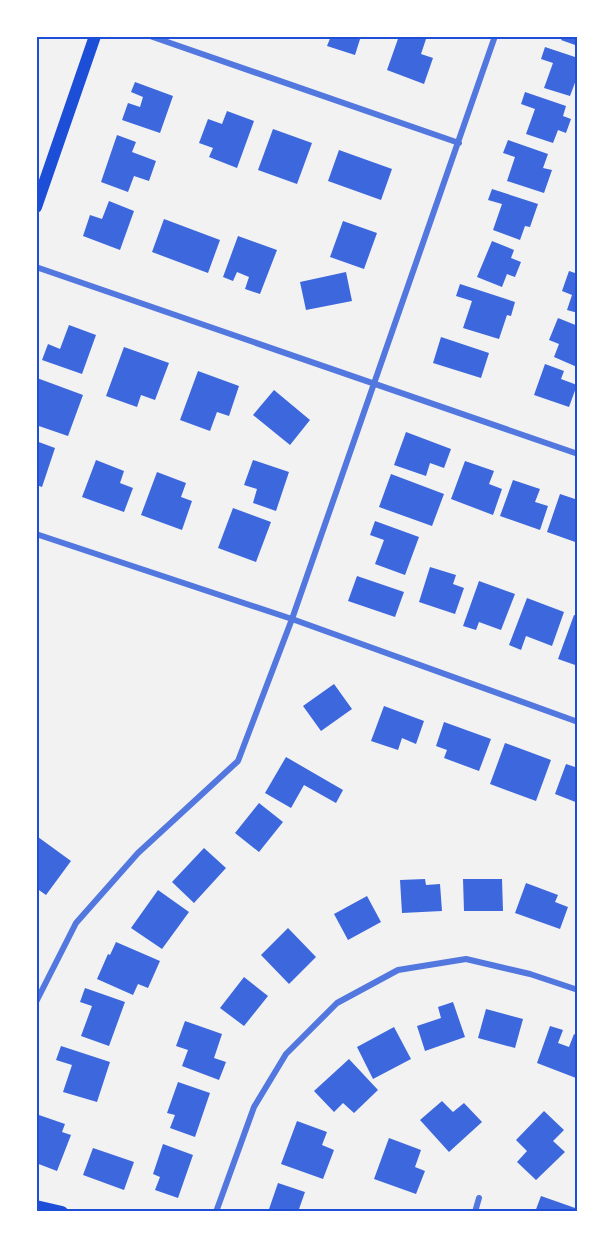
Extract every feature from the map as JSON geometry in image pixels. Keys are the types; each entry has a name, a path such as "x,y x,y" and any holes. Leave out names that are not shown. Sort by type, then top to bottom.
{"main road":[{"path":"36,207 95,36"},
{"path":"36,1206 62,1212"}],"street":[{"path":"150,36 459,143"},
{"path":"36,1002 76,923 138,853 238,761 292,619 495,36"},
{"path":"36,267 578,454"},
{"path":"36,534 292,619 578,722"},
{"path":"216,1212 254,1107 286,1054 337,1002 398,970 465,959 530,974 578,990"},
{"path":"475,1212 479,1198"}],"building":[{"path":"331,36 361,36 355,55 327,46"},
{"path":"399,36 417,36 426,39 421,54 433,58 424,84 387,70"},
{"path":"563,36 578,36 578,46 561,40"},
{"path":"545,47 578,58 578,81 576,80 570,96 544,88 553,63 541,59"},
{"path":"135,82 173,96 160,133 122,120 128,103 140,107 143,97 131,92"},
{"path":"525,92 566,106 563,116 571,119 566,133 558,130 553,143 526,134 535,109 521,104"},
{"path":"227,111 254,121 237,168 209,157 213,148 199,143 208,119 222,124"},
{"path":"273,129 312,143 297,184 258,170"},
{"path":"117,135 136,142 132,152 156,161 149,181 134,176 128,192 101,182"},
{"path":"508,140 548,154 543,168 552,170 544,193 507,181 515,157 503,153"},
{"path":"339,150 392,169 381,200 328,181"},
{"path":"492,189 538,204 530,227 525,226 520,240 493,230 502,204 488,200"},
{"path":"109,201 134,211 120,250 83,236 90,215 102,219"},
{"path":"164,219 220,240 208,273 152,252"},
{"path":"343,221 377,233 364,269 330,257"},
{"path":"238,236 277,250 260,294 245,289 249,277 237,272 233,281 223,277"},
{"path":"492,241 514,250 511,258 521,262 515,277 507,274 502,287 477,277"},
{"path":"569,271 578,274 578,313 567,310 572,295 562,291"},
{"path":"346,272 352,301 306,310 300,282"},
{"path":"460,284 515,302 511,316 507,315 499,339 463,328 472,301 456,296"},
{"path":"558,318 578,326 577,367 554,357 559,344 549,340"},
{"path":"69,325 96,335 82,374 42,360 48,344 60,349"},
{"path":"441,337 489,353 481,378 433,363"},
{"path":"124,347 169,363 155,400 141,395 137,407 106,396"},
{"path":"545,364 564,371 561,379 577,385 569,407 534,395"},
{"path":"198,371 239,386 229,416 217,412 210,431 180,420"},
{"path":"37,378 83,395 68,436 36,425"},
{"path":"274,390 310,420 290,445 253,415"},
{"path":"406,432 451,449 444,468 430,463 426,476 394,465"},
{"path":"36,441 55,448 42,487 36,485"},
{"path":"96,460 124,471 120,483 133,488 124,512 82,497"},
{"path":"253,460 289,472 276,511 253,503 257,489 244,485"},
{"path":"465,461 494,471 489,484 502,489 493,515 451,499"},
{"path":"157,472 186,483 181,497 192,501 182,530 141,515"},
{"path":"391,474 444,494 432,526 379,507"},
{"path":"513,480 540,489 535,502 548,506 540,530 500,516"},
{"path":"560,494 578,500 578,543 547,532"},
{"path":"233,508 271,522 256,562 218,548"},
{"path":"375,521 419,537 405,575 375,564 384,540 370,535"},
{"path":"430,567 456,575 453,584 464,588 455,614 419,602"},
{"path":"357,576 404,592 395,617 348,601"},
{"path":"479,581 515,594 501,630 479,622 476,630 463,626"},
{"path":"527,598 564,612 552,646 526,636 521,650 509,645"},
{"path":"574,615 578,616 578,666 558,659"},
{"path":"334,684 352,709 321,731 303,706"},
{"path":"384,706 424,721 416,744 402,738 398,750 371,741"},
{"path":"444,722 491,739 479,771 444,758 447,750 436,746"},
{"path":"505,743 551,760 536,801 490,784"},
{"path":"286,757 343,790 336,803 304,785 291,808 265,793"},
{"path":"566,764 578,768 578,803 555,794"},
{"path":"259,803 283,822 259,852 235,833"},
{"path":"38,837 71,861 46,895 36,888"},
{"path":"204,848 226,868 194,903 172,882"},
{"path":"425,879 426,885 440,884 442,911 402,913 400,880"},
{"path":"463,879 502,879 503,911 464,911"},
{"path":"526,883 558,895 555,902 568,907 560,929 515,913"},
{"path":"158,890 189,912 162,949 131,928"},
{"path":"367,896 381,922 348,940 334,914"},
{"path":"288,928 316,957 289,984 261,955"},
{"path":"116,942 160,961 148,988 138,984 133,995 97,979"},
{"path":"244,977 268,996 244,1026 220,1008"},
{"path":"85,988 125,1002 109,1046 81,1036 92,1006 80,1002"},
{"path":"453,1002 465,1037 425,1051 417,1026 441,1018 438,1007"},
{"path":"486,1009 523,1019 515,1048 478,1038"},
{"path":"185,1021 222,1034 214,1058 226,1062 219,1080 182,1066 188,1050 176,1046"},
{"path":"550,1026 563,1030 558,1043 569,1047 574,1034 578,1036 576,1078 537,1063"},
{"path":"394,1027 411,1059 373,1079 357,1047"},
{"path":"61,1046 110,1062 97,1102 63,1092 72,1065 56,1060"},
{"path":"349,1059 378,1090 354,1113 343,1103 334,1112 314,1091"},
{"path":"178,1082 210,1093 195,1137 170,1128 175,1115 167,1113"},
{"path":"442,1101 453,1112 464,1103 482,1122 449,1152 420,1120"},
{"path":"544,1111 564,1130 553,1141 565,1152 536,1180 517,1162 527,1151 516,1140"},
{"path":"39,1115 65,1124 62,1132 71,1135 57,1171 36,1163 36,1123"},
{"path":"297,1121 327,1132 322,1145 334,1150 323,1179 281,1164"},
{"path":"389,1138 421,1150 415,1167 425,1171 416,1194 374,1179"},
{"path":"163,1144 193,1155 178,1198 155,1190 160,1177 153,1174"},
{"path":"93,1148 134,1162 124,1190 83,1175"},
{"path":"278,1183 305,1192 298,1212 268,1212"},
{"path":"541,1196 578,1209 578,1212 535,1212"}]}
